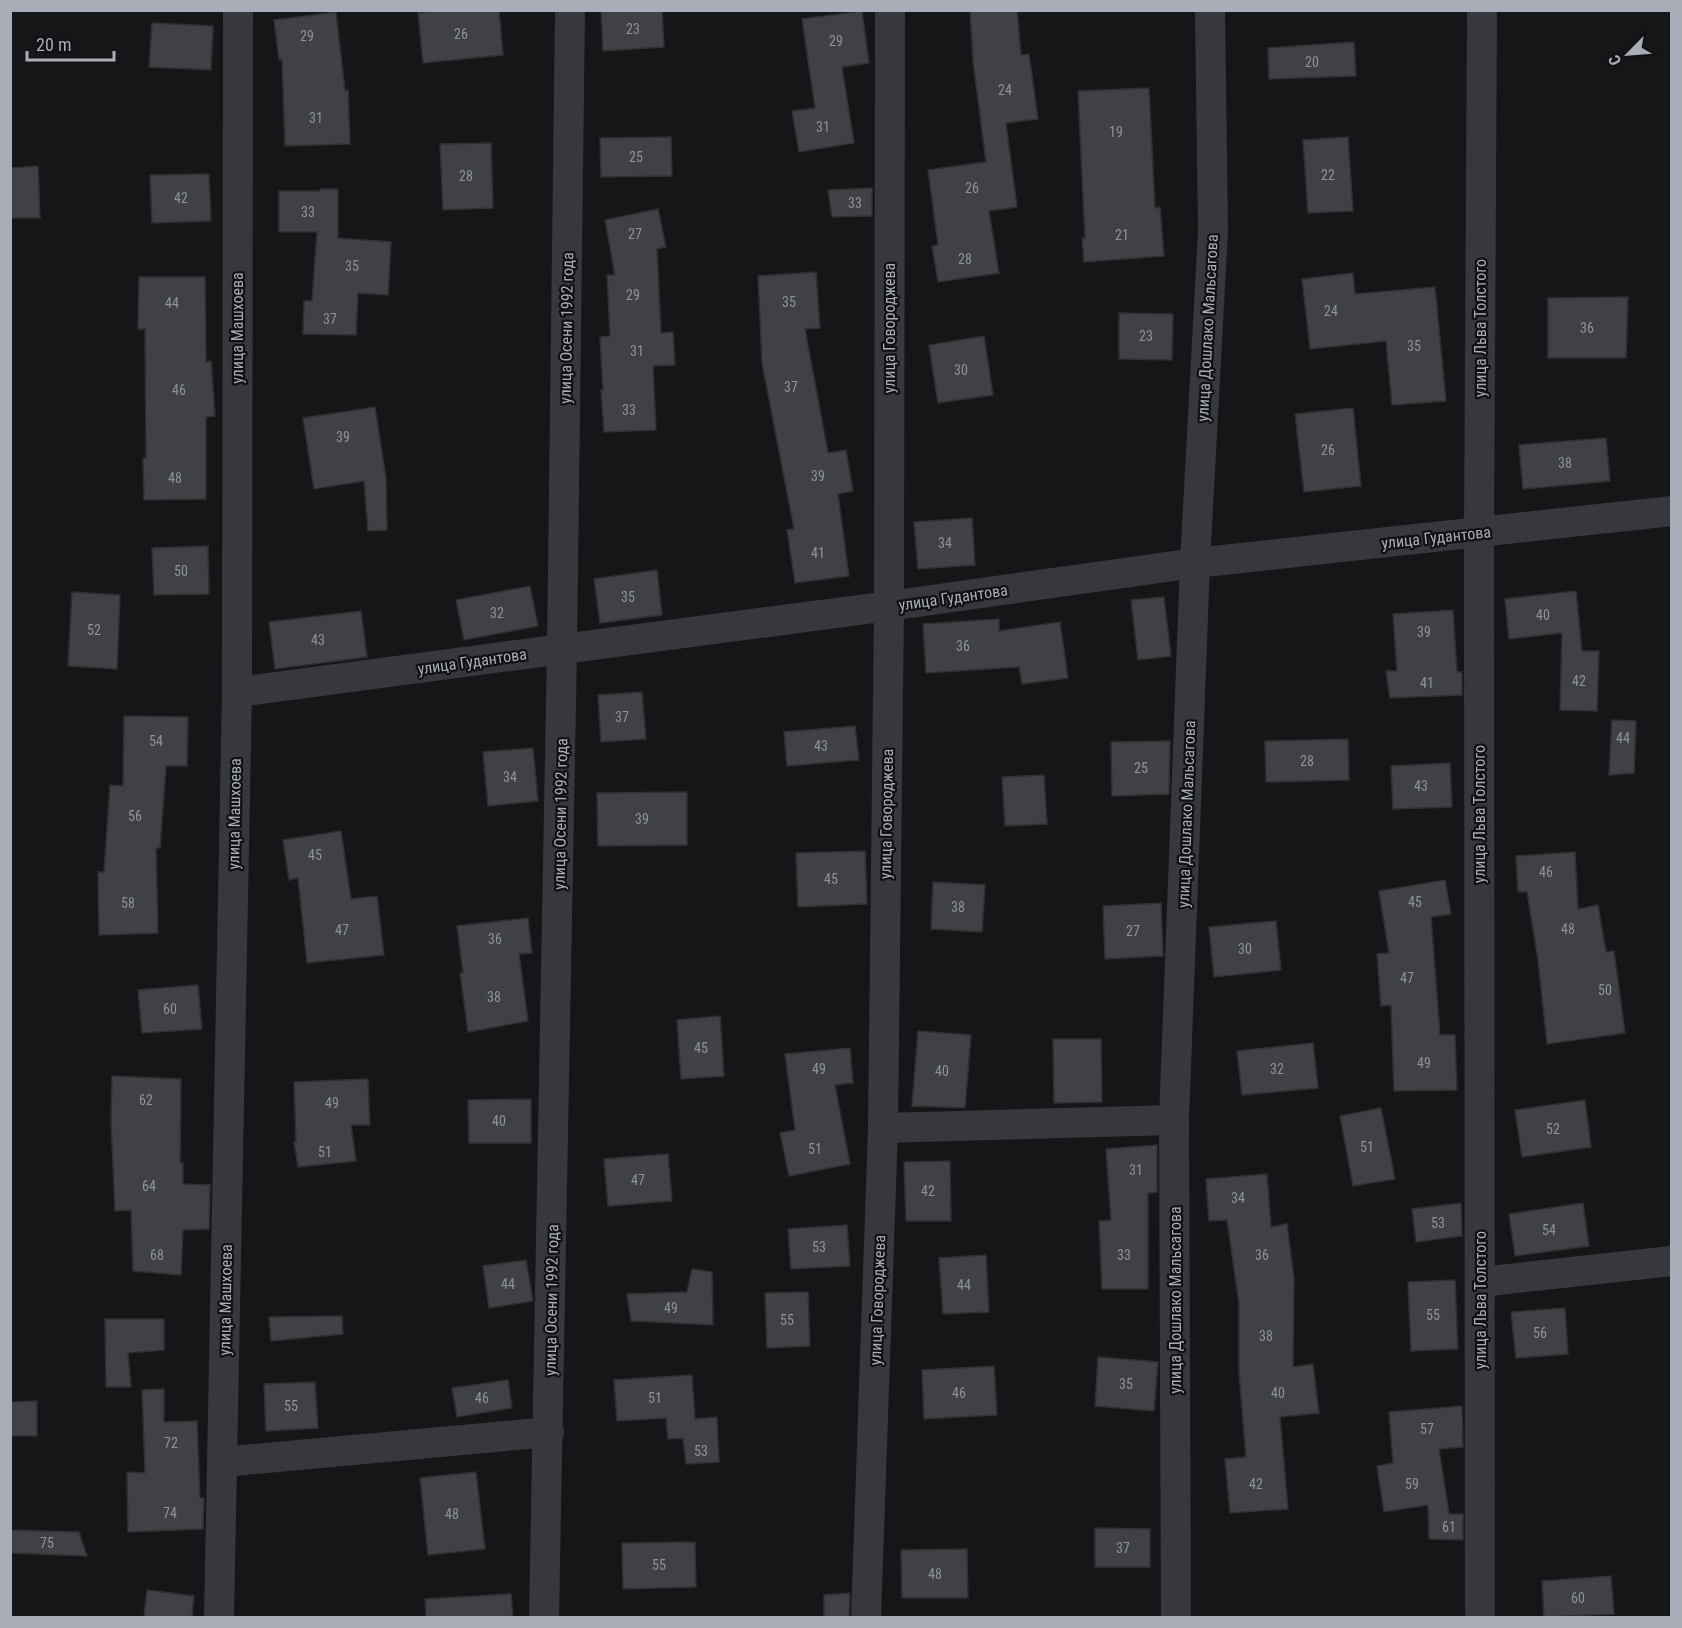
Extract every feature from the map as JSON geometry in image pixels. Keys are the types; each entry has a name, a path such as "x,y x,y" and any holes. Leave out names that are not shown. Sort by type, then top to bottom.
{"street":[{"name":"улица Машхоева","path":"219,1617 237,692 238,10"},
{"name":"улица Осени 1992 года","path":"544,1617 562,649 570,10"},
{"name":"улица Говороджева","path":"866,1617 883,1128 889,606 890,10"},
{"name":"улица Дошлако Мальсагова","path":"1176,1617 1174,1120 1195,563 1212,231 1210,10"},
{"name":"улица Льва Толстого","path":"1480,1617 1479,533 1482,10"},
{"name":"улица Гудантова","path":"237,692 1195,563 1671,511"},
{"path":"883,1128 1174,1120"},
{"path":"1480,1282 1671,1262"},
{"path":"222,1462 549,1432"}],"building":[{"path":"440,10 499,10 503,55 423,63 418,13"},
{"path":"601,10 662,10 664,47 603,51"},
{"path":"970,10 1017,10 1021,55 1029,54 1038,119 1006,123 1017,207 989,211 999,273 938,282 932,246 938,245 928,170 986,162 973,61"},
{"path":"862,11 869,63 842,67 854,143 799,152 792,111 815,108 802,19"},
{"path":"336,12 345,91 348,90 350,144 285,146 282,59 279,60 274,20"},
{"path":"152,23 213,26 211,70 149,67"},
{"path":"1354,42 1356,76 1269,79 1268,48"},
{"path":"1149,88 1155,208 1160,207 1164,256 1084,262 1082,238 1085,238 1078,91"},
{"path":"671,137 672,176 601,177 600,138"},
{"path":"1348,137 1353,211 1308,213 1303,140"},
{"path":"491,143 493,208 443,210 440,144"},
{"path":"38,166 40,218 10,218 10,168"},
{"path":"209,174 211,221 152,223 150,175"},
{"path":"872,188 872,216 832,217 828,190"},
{"path":"320,189 338,189 338,238 391,242 388,295 358,293 356,335 303,334 304,301 312,301 317,232 279,232 279,191 320,191"},
{"path":"658,209 666,247 657,249 661,333 673,332 675,365 653,366 656,430 604,432 600,337 610,336 607,275 615,275 605,220"},
{"path":"816,272 820,328 805,329 828,453 846,450 853,491 838,494 849,576 795,583 787,530 794,529 762,363 758,276"},
{"path":"1353,273 1355,294 1435,287 1446,401 1392,405 1386,341 1310,349 1302,279"},
{"path":"139,277 205,277 206,362 211,361 215,416 206,417 206,499 144,500 145,329 138,329"},
{"path":"1628,297 1626,358 1548,358 1548,298"},
{"path":"1119,313 1173,314 1172,360 1119,359"},
{"path":"984,336 993,395 938,403 929,345"},
{"path":"375,407 386,478 387,530 368,531 364,481 314,489 303,418"},
{"path":"1353,408 1361,486 1304,492 1295,414"},
{"path":"1606,438 1610,481 1523,489 1519,445"},
{"path":"972,518 975,565 918,569 914,522"},
{"path":"208,546 209,594 154,595 152,548"},
{"path":"657,570 662,615 600,623 594,579"},
{"path":"530,586 538,626 464,640 456,600"},
{"path":"1576,591 1582,651 1599,651 1597,711 1560,710 1562,633 1509,639 1505,599"},
{"path":"72,592 120,595 117,669 68,666"},
{"path":"1164,597 1171,656 1138,660 1131,600"},
{"path":"1453,610 1457,672 1462,672 1462,695 1390,698 1386,671 1397,671 1393,614"},
{"path":"361,611 367,657 275,669 269,622"},
{"path":"999,619 999,631 1060,622 1068,678 1022,684 1019,667 926,673 923,624"},
{"path":"642,692 646,739 601,742 598,695"},
{"path":"124,716 188,717 187,766 166,766 160,848 156,848 158,933 99,935 98,872 104,872 110,785 123,786"},
{"path":"1612,720 1636,721 1634,773 1609,775"},
{"path":"855,726 859,760 787,766 784,732"},
{"path":"1348,739 1349,780 1266,782 1265,741"},
{"path":"1170,741 1169,794 1112,796 1111,742"},
{"path":"533,748 538,801 488,806 483,752"},
{"path":"1450,763 1452,807 1393,809 1391,766"},
{"path":"1044,775 1047,824 1005,826 1002,777"},
{"path":"687,792 687,845 598,846 597,793"},
{"path":"341,831 351,899 377,896 384,955 307,963 298,878 289,880 283,840"},
{"path":"865,851 867,904 798,907 796,853"},
{"path":"1575,852 1578,909 1598,905 1606,952 1614,951 1625,1033 1547,1044 1538,960 1527,892 1518,892 1516,856"},
{"path":"1445,880 1451,914 1431,917 1440,1035 1455,1035 1457,1090 1394,1091 1391,1005 1381,1006 1377,954 1389,953 1379,891"},
{"path":"933,882 985,885 982,932 931,929"},
{"path":"1161,903 1163,956 1105,959 1103,906"},
{"path":"528,918 532,953 519,954 528,1021 468,1032 460,973 463,973 457,926"},
{"path":"1276,921 1281,970 1214,977 1209,927"},
{"path":"198,985 202,1029 142,1033 138,990"},
{"path":"720,1016 724,1076 681,1079 677,1020"},
{"path":"918,1031 971,1035 965,1108 912,1106"},
{"path":"1053,1039 1101,1039 1102,1102 1054,1103"},
{"path":"1313,1043 1318,1088 1242,1095 1237,1051"},
{"path":"850,1048 853,1083 835,1085 850,1164 789,1176 780,1133 795,1130 785,1054"},
{"path":"112,1076 181,1079 180,1163 183,1163 183,1184 210,1185 209,1229 183,1230 181,1275 133,1271 131,1210 115,1211 111,1122"},
{"path":"368,1079 370,1125 351,1125 356,1161 298,1167 294,1142 296,1142 294,1082"},
{"path":"531,1099 531,1143 469,1143 468,1100"},
{"path":"1585,1100 1591,1147 1522,1157 1515,1110"},
{"path":"1381,1108 1395,1179 1353,1186 1340,1116"},
{"path":"1157,1145 1157,1192 1148,1193 1148,1289 1102,1289 1099,1221 1111,1220 1106,1149"},
{"path":"668,1154 672,1201 608,1206 604,1159"},
{"path":"950,1161 951,1221 906,1221 904,1162"},
{"path":"1267,1174 1271,1227 1287,1224 1294,1278 1293,1367 1313,1364 1319,1413 1280,1417 1288,1509 1230,1513 1225,1459 1246,1457 1239,1373 1239,1304 1227,1220 1209,1221 1206,1179"},
{"path":"1461,1203 1462,1236 1416,1242 1412,1209"},
{"path":"1583,1203 1589,1246 1515,1256 1509,1214"},
{"path":"847,1225 850,1266 791,1269 788,1229"},
{"path":"986,1255 989,1312 943,1314 939,1258"},
{"path":"526,1260 533,1301 489,1308 483,1266"},
{"path":"692,1269 712,1272 713,1325 631,1321 627,1294 687,1292"},
{"path":"1455,1280 1458,1349 1411,1351 1408,1282"},
{"path":"808,1292 810,1346 767,1348 765,1293"},
{"path":"1565,1308 1568,1354 1516,1358 1511,1312"},
{"path":"342,1316 343,1334 271,1341 269,1317"},
{"path":"105,1319 164,1319 164,1350 128,1353 131,1387 106,1387"},
{"path":"1098,1357 1158,1362 1154,1411 1095,1406"},
{"path":"994,1366 997,1415 924,1419 922,1370"},
{"path":"692,1375 695,1419 717,1417 719,1462 686,1464 683,1438 668,1439 666,1418 617,1421 614,1380"},
{"path":"508,1380 512,1408 457,1417 452,1388"},
{"path":"315,1382 318,1428 266,1431 264,1384"},
{"path":"164,1389 164,1422 197,1421 200,1498 204,1498 203,1529 128,1532 127,1472 145,1473 142,1390"},
{"path":"37,1401 37,1436 10,1436 10,1402"},
{"path":"1462,1406 1463,1447 1439,1449 1449,1514 1463,1514 1463,1540 1429,1539 1428,1505 1384,1512 1377,1466 1393,1463 1389,1412"},
{"path":"476,1472 485,1549 428,1555 420,1478"},
{"path":"1095,1528 1150,1529 1150,1567 1095,1567"},
{"path":"10,1530 79,1532 87,1556 10,1553"},
{"path":"695,1542 696,1587 623,1589 622,1543"},
{"path":"967,1549 968,1598 902,1598 901,1550"},
{"path":"1611,1576 1614,1614 1544,1617 1542,1581"},
{"path":"147,1590 194,1596 192,1617 144,1617"},
{"path":"850,1593 849,1617 824,1617 824,1595"},
{"path":"511,1594 513,1617 426,1617 425,1599"}]}
